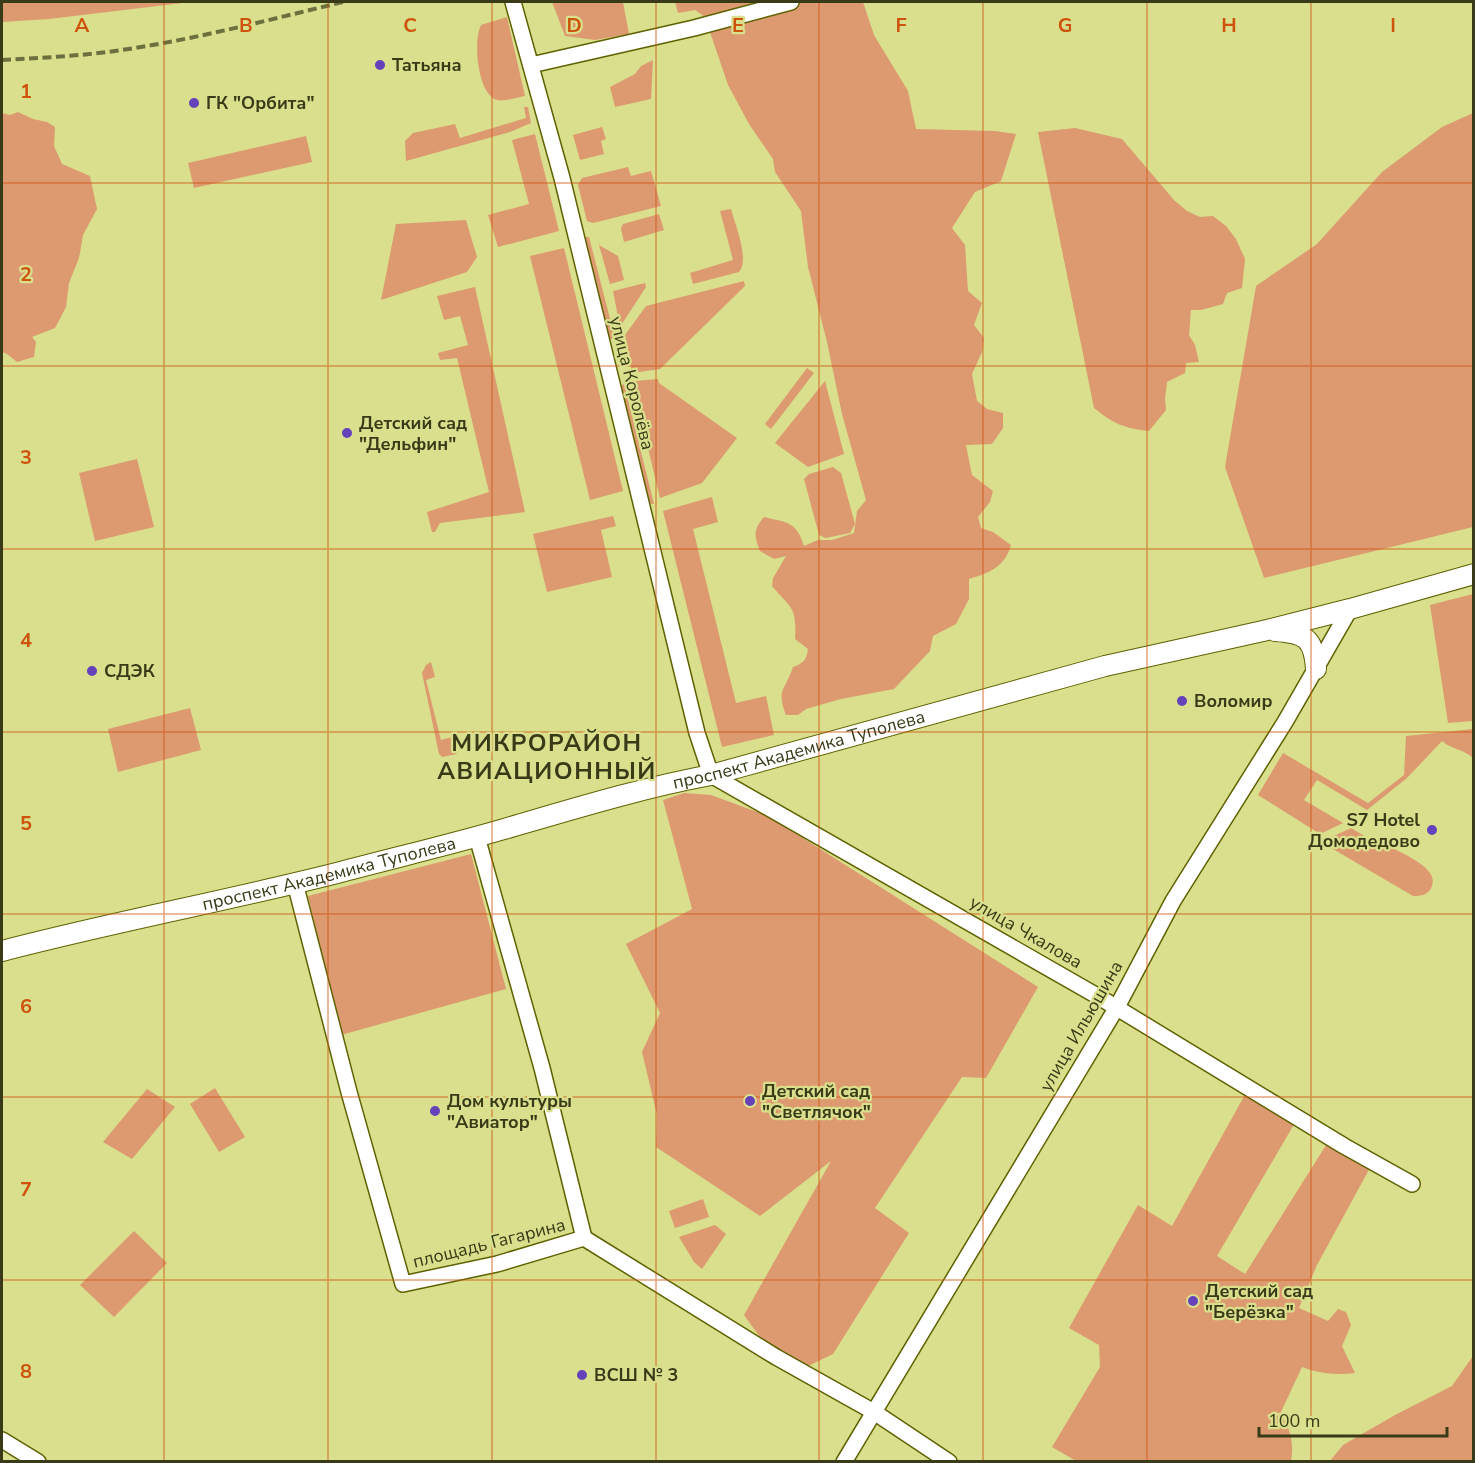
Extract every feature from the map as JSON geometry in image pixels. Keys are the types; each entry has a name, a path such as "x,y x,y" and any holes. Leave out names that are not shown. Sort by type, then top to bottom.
{"main road":[{"name":"проспект Академика Туполева","path":"2,951 87,929 295,883 477,837 664,784 711,775 1105,666 1263,631 1473,574"},
{"path":"1263,631 1295,633 1302,637 1315,650 1316,669"}],"street":[{"name":"улица Королёва","path":"513,2 562,178 697,732 711,775"},
{"path":"531,65 694,28 791,2"},
{"name":"улица Ильюшина","path":"844,1461 1117,1007 1173,901 1316,669 1350,609"},
{"name":"улица Чкалова","path":"711,775 1117,1007 1337,1142 1412,1184"},
{"name":"площадь Гагарина","path":"295,883 349,1092 403,1284 497,1264 584,1238 542,1068 477,837"},
{"path":"584,1238 735,1333 874,1412 949,1461"},
{"path":"2,1440 38,1461"}],"shaded area":[{"path":"2,2 191,2 49,19 2,22"},
{"path":"552,2 623,2 629,34 595,40 565,36"},
{"path":"675,2 756,2 705,17 695,10 678,13"},
{"path":"785,2 863,2 874,35 908,91 916,129 995,131 1016,134 1001,181 975,192 952,228 965,245 968,291 982,303 974,325 984,338 982,352 972,374 977,401 987,409 1003,413 1003,428 992,444 966,445 972,475 993,491 990,502 978,517 981,528 993,532 1011,545 1008,553 995,568 969,579 969,599 956,624 933,636 930,651 894,689 841,699 806,709 798,715 786,715 782,695 793,667 804,661 808,649 795,639 794,614 772,586 773,578 786,556 774,559 760,551 756,529 764,517 790,524 798,532 804,546 818,540 832,540 854,533 857,511 866,500 842,414 808,267 801,211 775,172 773,159 749,124 728,85 710,32"},
{"path":"507,17 525,96 497,100 490,96 481,78 477,42 481,25"},
{"path":"653,60 651,99 615,107 610,87 635,74 641,66"},
{"path":"524,107 528,107 531,123 510,132 406,161 405,141 413,133 455,124 460,138 526,118"},
{"path":"18,112 55,127 54,146 62,164 90,176 97,209 83,235 79,258 69,283 66,307 55,328 32,337 36,342 34,357 17,362 2,352 2,113 10,115"},
{"path":"1473,113 1473,527 1264,578 1225,467 1256,286 1317,244 1382,172 1442,127"},
{"path":"602,127 606,139 601,141 604,154 580,160 573,135"},
{"path":"1075,128 1122,139 1174,200 1187,211 1200,217 1213,216 1226,226 1236,239 1245,259 1242,288 1227,293 1223,304 1201,310 1191,310 1189,335 1195,345 1199,362 1186,363 1185,373 1167,382 1166,410 1149,431 1119,424 1094,408 1038,132"},
{"path":"535,134 559,231 498,247 488,215 529,204 512,140"},
{"path":"306,136 312,162 194,188 188,163"},
{"path":"628,167 631,176 651,171 661,206 593,223 587,221 578,185 582,178"},
{"path":"731,209 742,251 742,266 739,272 693,284 690,273 733,260 720,211"},
{"path":"659,214 664,230 624,242 621,229 623,224"},
{"path":"466,220 477,257 467,272 381,300 396,224"},
{"path":"589,237 615,338 610,339 606,336 582,242"},
{"path":"599,245 618,256 624,280 610,284"},
{"path":"564,248 623,491 590,500 530,256"},
{"path":"744,281 745,286 660,369 632,373 625,335 646,306"},
{"path":"645,283 646,287 620,327 613,291"},
{"path":"475,287 525,512 440,523 435,532 432,532 427,512 489,492 457,358 440,360 438,353 468,345 460,316 444,320 437,296"},
{"path":"807,368 814,373 771,429 765,424"},
{"path":"658,379 659,383 737,438 702,483 660,498 633,386 636,385 635,381"},
{"path":"825,381 844,454 808,467 775,443"},
{"path":"624,384 654,504 647,503 619,387"},
{"path":"137,459 154,527 95,541 79,473"},
{"path":"833,467 841,473 855,524 850,533 826,538 819,535 804,479 809,474"},
{"path":"712,497 718,522 693,529 736,703 766,696 774,735 722,747 663,511"},
{"path":"613,516 616,526 601,530 612,577 547,592 533,534"},
{"path":"1473,594 1473,721 1448,723 1430,605"},
{"path":"431,662 435,677 426,680 441,740 452,737 457,754 442,757 439,754 422,673 426,665"},
{"path":"190,708 201,750 118,772 108,729"},
{"path":"1473,729 1473,758 1442,741 1407,778 1367,810 1317,780 1304,800 1343,823 1320,834 1258,795 1283,753 1368,803 1404,775 1406,736"},
{"path":"684,793 711,795 768,816 1038,987 986,1078 962,1077 875,1208 909,1233 833,1354 804,1368 767,1347 744,1315 831,1161 760,1216 656,1147 657,1115 642,1052 660,1013 626,944 692,909 663,800"},
{"path":"1351,828 1388,850 1391,847 1419,862 1433,879 1429,891 1413,896 1321,842"},
{"path":"471,854 506,989 341,1035 308,896"},
{"path":"215,1088 245,1137 219,1152 190,1104"},
{"path":"147,1089 175,1107 132,1159 103,1142"},
{"path":"1247,1091 1296,1121 1217,1256 1245,1274 1328,1142 1371,1166 1317,1265 1299,1308 1328,1321 1338,1309 1346,1312 1351,1325 1342,1346 1355,1373 1328,1373 1302,1367 1280,1414 1291,1436 1291,1461 1076,1461 1052,1447 1100,1367 1099,1345 1069,1328 1138,1205 1172,1226"},
{"path":"703,1199 709,1217 675,1228 669,1211"},
{"path":"715,1225 726,1234 702,1269 694,1262 679,1237"},
{"path":"134,1231 167,1263 114,1317 80,1285"},
{"path":"1473,1356 1473,1461 1330,1461 1343,1445 1452,1386"}],"railway":[{"path":"2,60 115,51 230,29 343,2"}],"place":[{"name":"Татьяна","path":"380,65"},
{"name":"ГК \"Орбита\"","path":"194,103"},
{"name":"Детский сад \"Дельфин\"","path":"347,433"},
{"name":"СДЭК","path":"92,671"},
{"name":"Воломир","path":"1182,701"},
{"name":"S7 Hotel Домодедово","path":"1432,830"},
{"name":"Детский сад \"Светлячок\"","path":"750,1101"},
{"name":"Дом культуры \"Авиатор\"","path":"435,1111"},
{"name":"Детский сад \"Берёзка\"","path":"1193,1301"},
{"name":"ВСШ № 3","path":"582,1375"}],"district":[{"name":"МИКРОРАЙОН АВИАЦИОННЫЙ","path":"547,757"}]}
